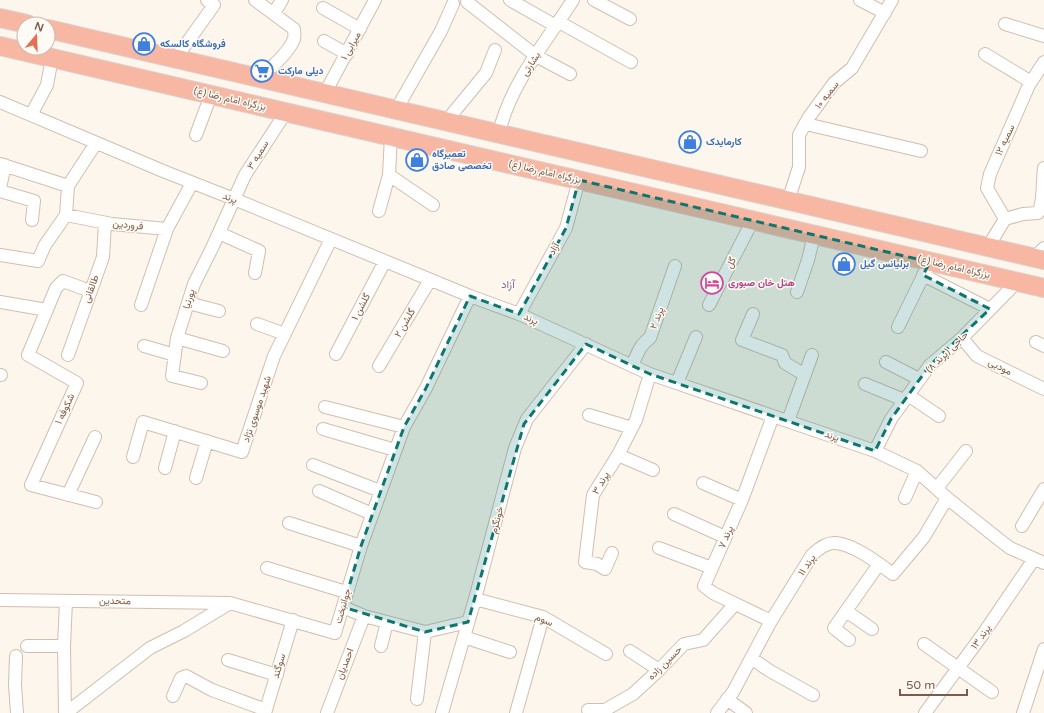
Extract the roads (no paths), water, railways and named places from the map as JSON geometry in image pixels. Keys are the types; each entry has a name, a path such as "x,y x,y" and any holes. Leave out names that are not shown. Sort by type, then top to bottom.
{"highway":[{"path":"0,18 16,22"},
{"path":"56,31 988,247 1041,255"},
{"name":"بزرگراه امام رضا (ع)","path":"0,46 753,220 814,235 927,268 1041,286"}],"street":[{"path":"176,58 214,4 207,0"},
{"path":"255,0 294,29 294,38 288,49 276,63 259,78"},
{"path":"274,13 282,0"},
{"name":"میرابی ۱","path":"325,93 375,0"},
{"path":"510,0 631,62"},
{"name":"بشارتی","path":"498,133 502,120 522,77 573,0"},
{"path":"594,0 630,19"},
{"path":"860,0 885,13"},
{"name":"سمیه ۱۰","path":"788,201 799,167 799,135 834,83 852,68 892,0"},
{"path":"467,2 536,56 570,74"},
{"path":"396,110 441,31 452,4"},
{"path":"323,8 360,29"},
{"path":"1005,24 1044,36"},
{"path":"324,41 347,54"},
{"path":"448,122 453,113 486,74 494,50"},
{"path":"985,54 1031,82"},
{"path":"31,115 46,85 52,58"},
{"name":"سمیه ۱۲","path":"1005,219 987,188 995,161 1031,82 1044,62"},
{"path":"276,63 278,82"},
{"path":"196,135 211,95"},
{"name":"پرند","path":"0,102 192,183 385,260 430,280 519,314 650,374 875,451 917,471 1010,548 1039,561"},
{"name":"سمیه ۳","path":"234,199 246,175 286,112"},
{"path":"806,124 921,151"},
{"path":"379,211 389,175 391,136"},
{"path":"0,255 38,261 45,245 66,214 68,186 96,143"},
{"path":"32,220 34,201 0,190 2,164 68,186"},
{"path":"988,247 1005,219 1022,214 1038,213 1041,209 1043,203 1042,180 1044,168"},
{"path":"389,175 433,205"},
{"name":"آزاد","path":"519,314 566,228 579,180"},
{"path":"141,305 167,229 192,183"},
{"name":"پورنیا","path":"201,383 172,376 177,338 194,284 234,199"},
{"name":"فروردین","path":"66,214 104,222 167,229"},
{"name":"گل","path":"709,305 753,220"},
{"name":"طالقانی","path":"68,355 103,257 104,222"},
{"path":"219,233 259,251 255,273"},
{"path":"797,292 808,260 814,235"},
{"name":"شهید موسوی نژاد","path":"133,457 144,422 242,452 274,356 331,239"},
{"name":"گلشن ۱","path":"336,354 385,260"},
{"name":"پرند ۲","path":"632,366 644,341 650,338 676,266"},
{"path":"898,327 927,268 990,309"},
{"name":"گلشن ۲","path":"379,366 430,280"},
{"name":"شکوفه ۱","path":"90,291 63,281 56,288 28,355 77,383 31,484 96,502"},
{"name":"حاجی (پرند ۸)","path":"875,451 891,419 930,365 962,338 1017,282"},
{"name":"جوانبخت","path":"230,603 335,633 346,592 361,546 404,427 426,388 470,296"},
{"path":"0,302 47,310"},
{"path":"188,303 219,311"},
{"path":"753,314 742,340 782,355 785,363 805,375"},
{"path":"257,324 285,334"},
{"path":"677,383 696,337"},
{"path":"177,338 223,351"},
{"name":"مودبی","path":"962,338 977,356 1044,389"},
{"name":"خونگرم","path":"442,713 524,424 586,344"},
{"path":"144,346 175,355"},
{"path":"788,421 812,355"},
{"path":"886,362 919,380"},
{"name":"پرند ۳","path":"612,554 605,569 596,564 585,562 593,495 618,455 636,420 650,374"},
{"path":"865,384 906,398 939,416"},
{"path":"324,407 404,427"},
{"path":"589,415 632,428"},
{"name":"پرند ۷","path":"771,621 713,593 704,586 742,500 773,416"},
{"path":"323,428 395,450"},
{"path":"165,468 175,432"},
{"path":"68,495 95,437"},
{"path":"196,478 207,441"},
{"path":"938,488 966,451"},
{"path":"618,455 653,470"},
{"path":"313,465 380,491"},
{"path":"905,498 917,471"},
{"path":"703,483 742,500"},
{"path":"1022,526 1044,490"},
{"path":"319,491 372,514"},
{"name":"پرند ۱۱","path":"717,713 733,692 771,621 812,555 820,547 835,543 852,548 893,574 924,537 948,498"},
{"path":"674,514 726,536"},
{"path":"288,523 361,546"},
{"path":"659,548 712,568"},
{"name":"پرند ۱۳","path":"925,713 1039,561"},
{"path":"849,640 834,628 879,564"},
{"path":"267,568 346,592"},
{"name":"سوم","path":"475,599 543,617 606,654"},
{"name":"متحدین","path":"0,600 230,603"},
{"path":"66,601 64,646 66,713"},
{"path":"66,713 150,648 184,631 230,603"},
{"name":"حسین زاده","path":"588,710 605,710 633,694 684,644 703,640 736,604"},
{"path":"343,607 364,616 425,632 468,622"},
{"path":"846,611 872,629"},
{"name":"احمدیان","path":"327,713 364,616"},
{"path":"516,713 543,617"},
{"name":"سوگند","path":"266,712 292,620"},
{"path":"381,646 387,622"},
{"path":"417,699 425,632"},
{"path":"464,637 510,652"},
{"path":"924,644 992,692"},
{"path":"27,646 64,646"},
{"path":"630,651 659,670"},
{"path":"1023,713 1043,652"},
{"path":"16,656 15,685 17,713"},
{"path":"751,658 770,671 813,695"},
{"path":"228,660 276,675"},
{"path":"173,696 181,678 186,676 212,690 266,712"},
{"path":"727,699 746,713"}],"place":[{"name":"فروشگاه کالسکه","path":"144,44"},
{"name":"دیلی مارکت","path":"262,71"},
{"name":"کارمایدک","path":"690,142"},
{"name":"تعمیرگاه تخصصی صادق","path":"417,160"},
{"name":"برلیانس گیل","path":"844,264"},
{"name":"هتل خان صبوری","path":"712,283"}],"district":[{"name":"آزاد","path":"508,284"}]}
